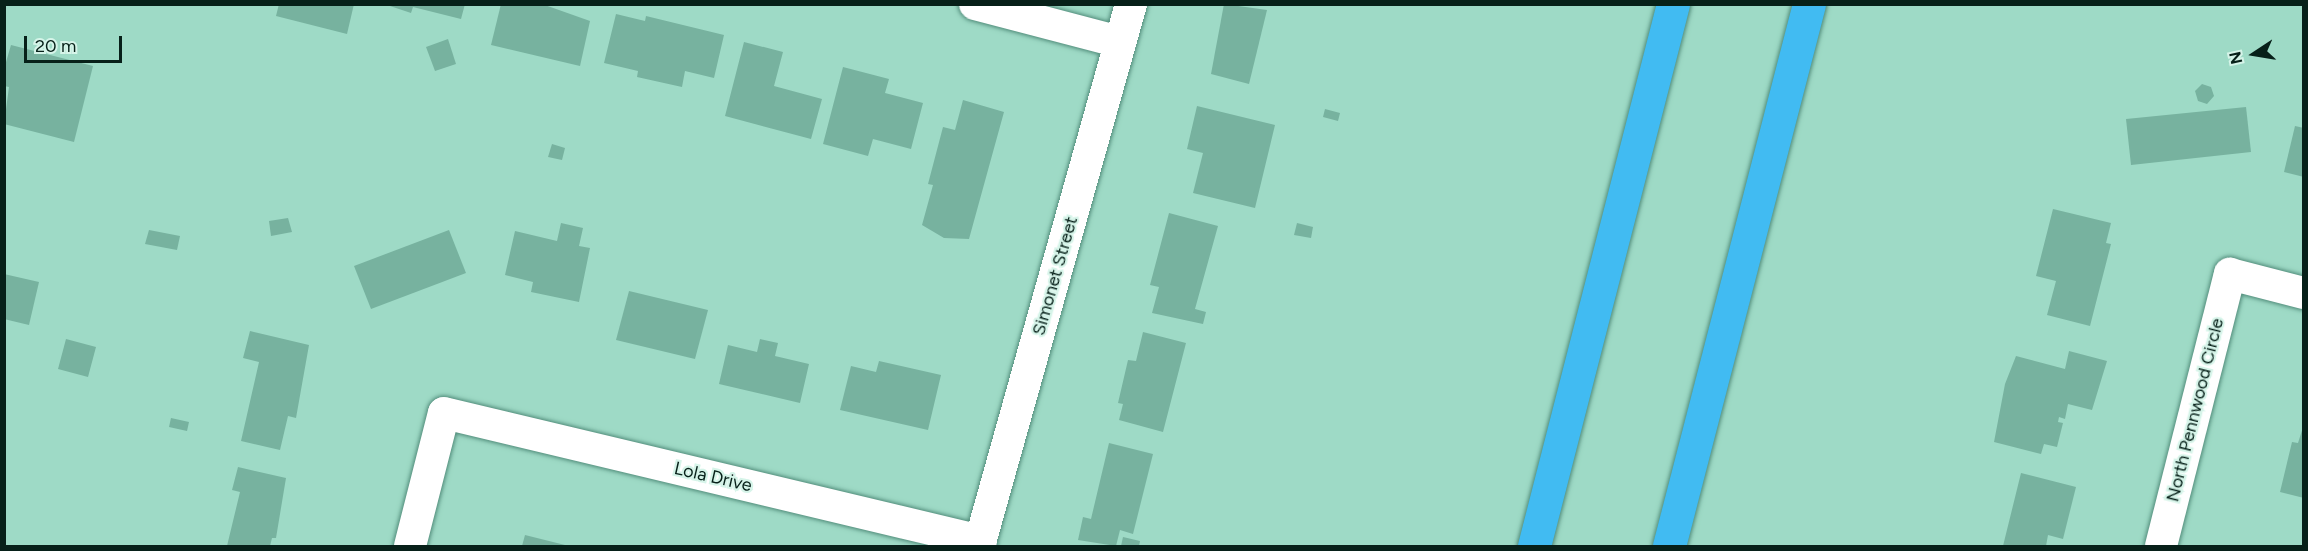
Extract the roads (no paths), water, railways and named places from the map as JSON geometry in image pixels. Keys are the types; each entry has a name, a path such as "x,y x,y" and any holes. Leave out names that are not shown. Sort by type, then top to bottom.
{"highway":[{"path":"1534,546 1673,4"},
{"path":"1669,546 1809,4"}],"street":[{"path":"975,4 1120,42"},
{"name":"Simonet Street","path":"980,544 1131,4"},
{"name":"North Pennwood Circle","path":"2161,546 2230,274 2304,293"},
{"name":"Lola Drive","path":"410,546 444,413 980,544"}]}
